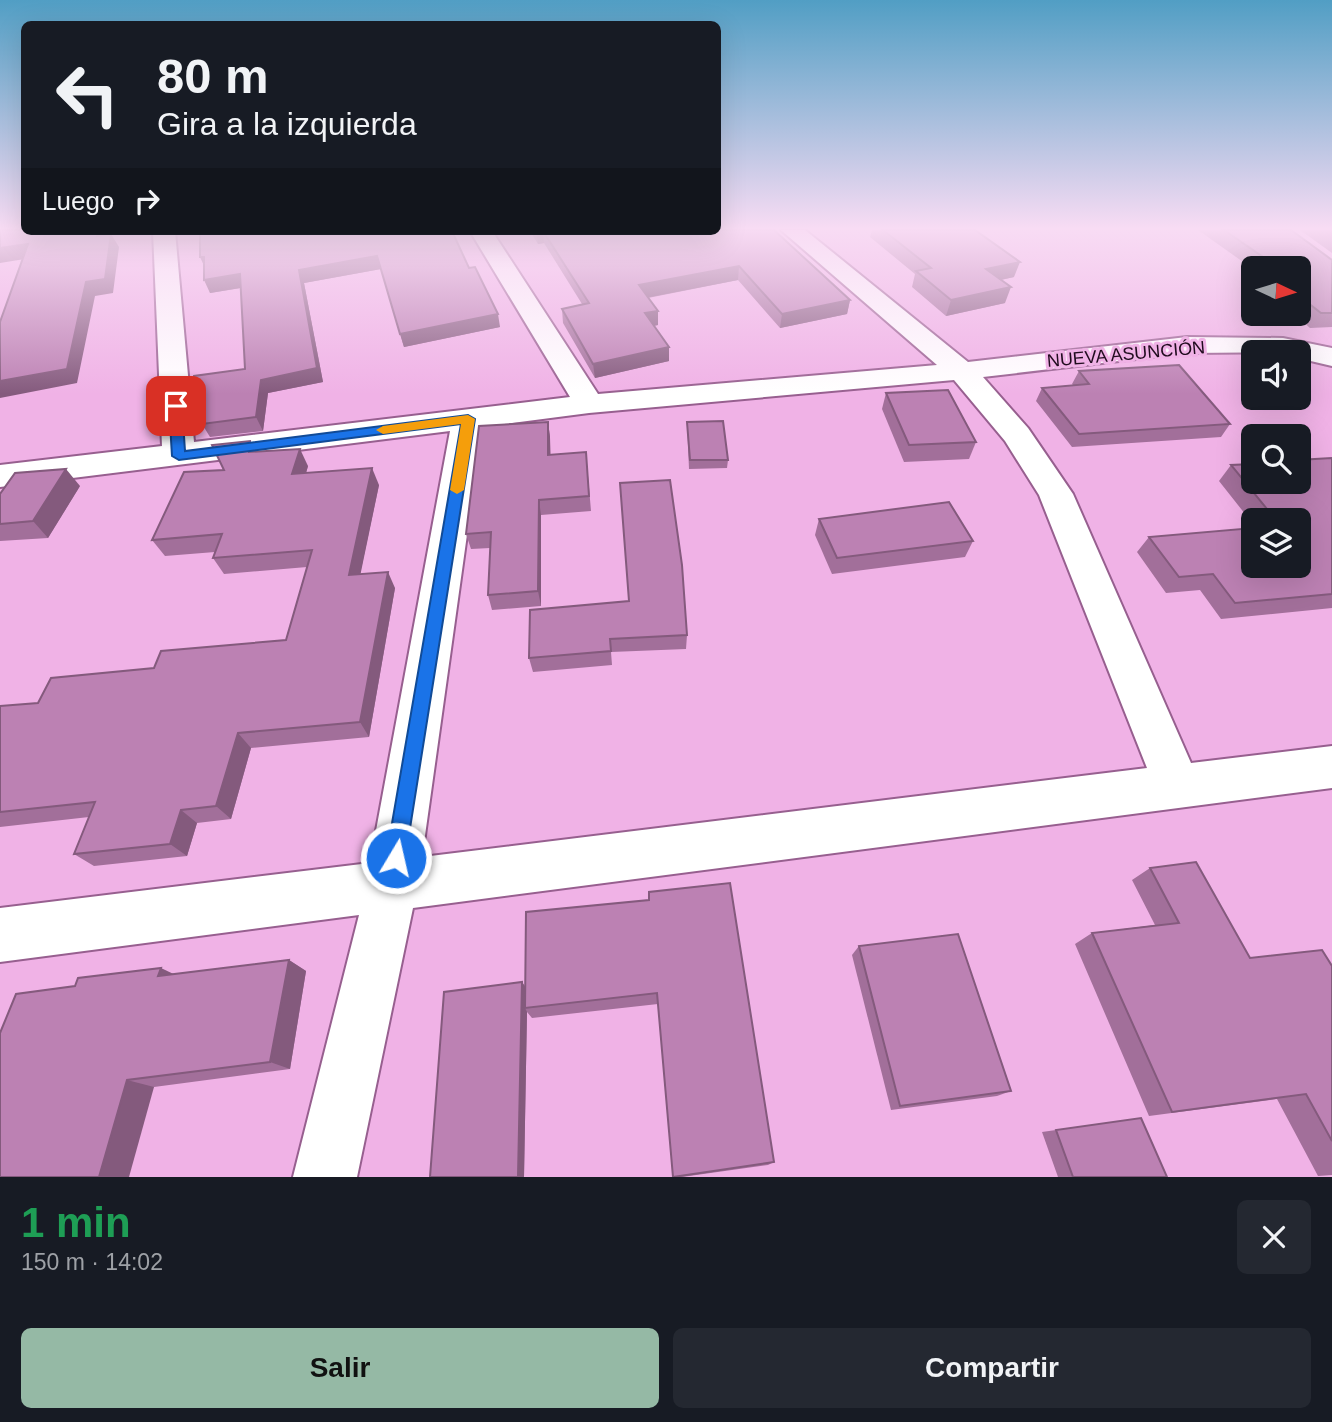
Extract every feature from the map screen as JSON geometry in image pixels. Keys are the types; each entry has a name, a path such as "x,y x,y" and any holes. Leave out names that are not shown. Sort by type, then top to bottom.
{"street":[{"path":"168,285 179,456"},
{"path":"515,285 589,404"},
{"path":"858,285 962,371 1017,435 1056,495 1178,787"},
{"name":"NUEVA ASUNCIÓN","path":"0,476 589,404 962,371 1187,345 1283,346 1332,357"},
{"path":"324,1177 392,886 468,419"},
{"path":"0,935 1332,767"}],"building":[{"path":"13,285 85,285 67,369 0,381 0,322"},
{"path":"241,285 302,285 317,368 261,380 256,417 202,424 188,397 194,376 245,369"},
{"path":"386,285 484,285 498,314 400,334"},
{"path":"577,285 639,285 658,311 645,313 669,347 593,364 562,309 589,303"},
{"path":"756,285 834,285 850,300 782,314"},
{"path":"933,285 1011,287 951,300"},
{"path":"1311,285 1332,285 1332,313 1321,313 1311,305"},
{"path":"1179,365 1230,424 1079,434 1042,388 1089,384 1079,371"},
{"path":"948,390 976,442 909,445 886,393"},
{"path":"723,421 728,460 690,460 687,422"},
{"path":"548,422 548,455 586,452 589,496 539,500 538,591 488,595 491,532 466,534 479,426"},
{"path":"250,441 249,452 300,449 292,474 372,468 349,575 388,572 360,722 238,733 216,806 181,810 170,844 74,854 95,802 0,812 0,706 38,703 51,678 154,668 161,651 286,640 312,550 213,558 222,534 152,540 184,472 224,470 212,445"},
{"path":"1332,458 1332,594 1235,603 1213,574 1179,577 1149,537 1241,529 1241,578 1311,578 1311,508 1266,508 1255,494 1311,494 1311,459"},
{"path":"1231,465 1241,465 1241,477"},
{"path":"66,469 33,521 0,524 0,494 15,473"},
{"path":"670,480 682,565 687,635 610,639 611,651 529,658 530,610 629,601 620,483"},
{"path":"949,502 973,541 837,558 819,519"},
{"path":"1196,862 1250,958 1322,950 1332,966 1332,1141 1306,1094 1172,1112 1092,933 1179,923 1150,868"},
{"path":"730,883 774,1162 673,1177 657,993 525,1008 526,912 649,900 649,892"},
{"path":"958,934 1011,1091 900,1106 859,946"},
{"path":"289,960 270,1062 127,1080 99,1177 0,1177 0,1033 16,994 75,986 78,978 161,968 158,976"},
{"path":"522,982 518,1177 430,1177 444,992"},
{"path":"1141,1118 1167,1177 1073,1177 1056,1130"}],"slow traffic":[{"path":"383,430 468,419 457,490"}],"route":[{"path":"176,406 179,456 468,419 396,858"}]}
